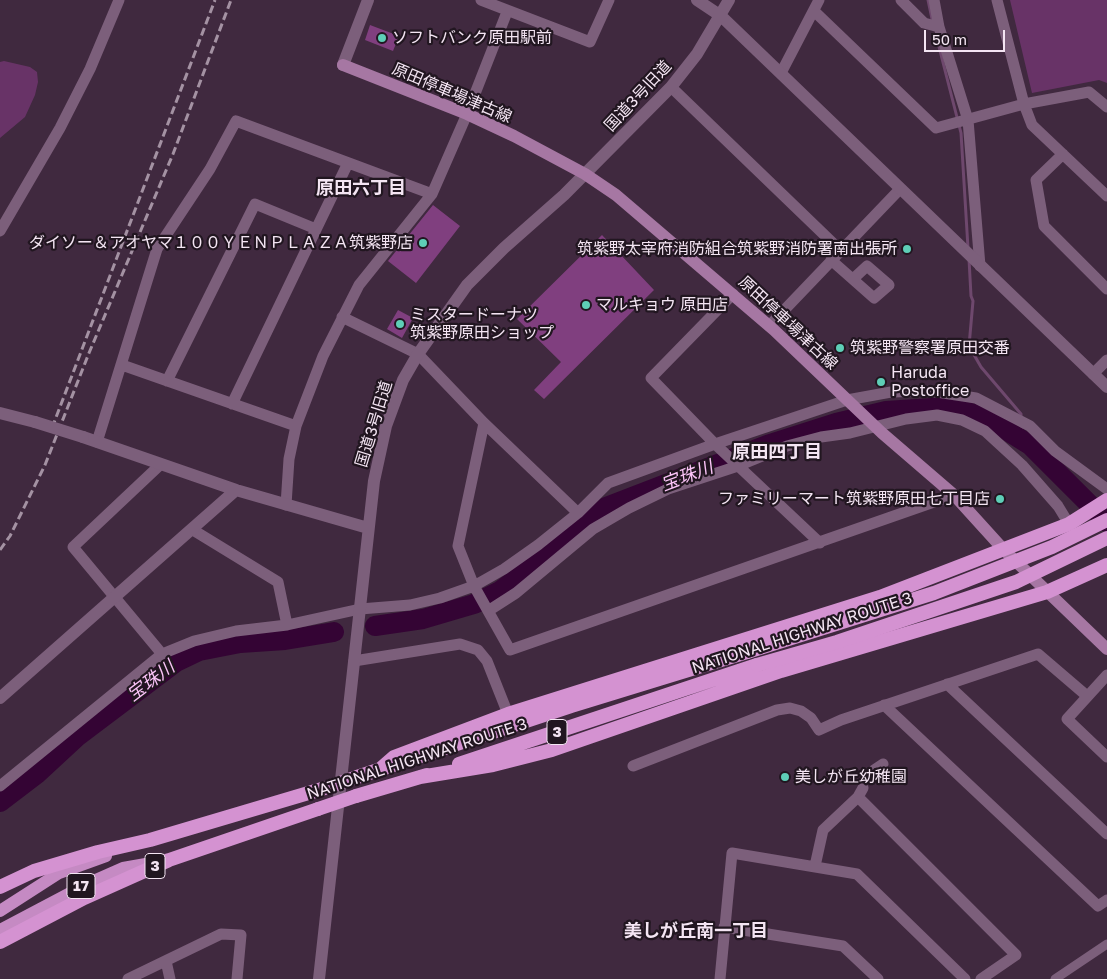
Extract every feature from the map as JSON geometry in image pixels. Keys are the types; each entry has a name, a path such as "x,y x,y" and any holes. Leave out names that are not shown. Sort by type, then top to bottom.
{"highway":[{"path":"378,771 394,758 508,714 746,646 765,634 880,596 1069,524 1107,500"},
{"path":"1052,547 1107,513"},
{"name":"NATIONAL HIGHWAY ROUTE 3","path":"0,887 52,866 98,852 150,840 378,771 746,646 934,593 1052,547 1107,520"},
{"name":"NATIONAL HIGHWAY ROUTE 3","path":"0,942 84,898 170,860 356,796 420,777 757,665 837,642 1016,582 1107,538"},
{"path":"420,777 493,766 552,750 799,665 1047,592 1104,566"}],"main road":[{"name":"原田停車場津古線","path":"344,65 467,114 585,174 616,195 733,294 847,400 954,495 1003,549 1107,649"},
{"name":"17","path":"0,911 59,873 150,840"},
{"name":"17","path":"0,930 50,902 123,868 170,860"}],"street":[{"path":"0,231 60,128 90,68 119,0"},
{"path":"344,65 368,0"},
{"path":"481,0 507,12 590,42 609,0"},
{"path":"697,0 721,16 1107,387"},
{"name":"国道3号旧道","path":"319,979 374,481 386,426 403,380 418,354 467,285 585,174 671,87 721,16 729,0"},
{"path":"901,0 924,23 940,27"},
{"path":"934,0 940,27 968,120 980,266"},
{"path":"997,0 1024,104 1032,125 1107,196"},
{"path":"781,73 816,5 936,128 1024,104 1089,92 1107,107"},
{"path":"286,505 289,459 296,426 323,356 359,285 432,194 467,114 507,12"},
{"path":"671,87 840,250"},
{"path":"97,442 157,249 210,169 236,121 432,194"},
{"path":"1063,154 1036,180 1044,226 1107,288"},
{"path":"232,404 348,163"},
{"path":"769,326 900,189"},
{"path":"167,381 255,204 316,229"},
{"path":"831,260 853,279"},
{"path":"733,294 651,378 715,444 820,543"},
{"path":"342,317 418,354 484,423 578,513"},
{"path":"1093,374 1107,360"},
{"path":"122,365 296,426"},
{"path":"0,786 162,654 194,641 236,631 287,624 360,609 410,605 440,598 474,586 504,569 538,545 578,513 608,483 715,444 847,400 892,392 930,391 976,398 1030,426 1055,451 1107,489"},
{"path":"0,413 83,437 236,490 368,528"},
{"path":"488,611 516,593 594,529 629,508 668,489 738,466 787,446 906,418 937,415 962,420 985,431 1022,465 1058,506 1069,524"},
{"path":"484,423 458,546 474,586 510,650 954,495"},
{"path":"161,464 73,547 162,654"},
{"path":"0,698 194,530 236,490"},
{"path":"194,530 278,582 287,624"},
{"path":"354,661 460,644 478,650 487,662 508,714"},
{"path":"633,766 777,710 790,708 801,711 811,718 819,730 1038,654 1087,696"},
{"path":"1107,675 1067,719 1107,757"},
{"path":"947,684 1107,834"},
{"path":"884,706 1098,906 1107,900"},
{"path":"815,866 823,830 860,792 1016,955 981,979"},
{"path":"720,979 732,853 857,874 965,979"},
{"path":"724,927 843,946 878,979"},
{"path":"128,979 222,934 241,935 237,979"},
{"path":"1055,979 1107,944"},
{"path":"166,961 170,979"}],"shaded area":[{"path":"1010,0 1107,0 1107,83 1099,80 1032,93"},
{"path":"4,61 30,67 37,72 38,82 35,95 25,117 0,138 0,62"}],"building":[{"name":"ソフトバンク原田駅前","path":"370,25 399,36 393,51 365,40"},
{"name":"ダイソー＆アオヤマ１００ＹＥＮＰＬＡＺＡ筑紫野店","path":"433,205 460,226 416,283 388,261"},
{"name":"マルキョウ 原田店","path":"602,235 654,290 544,399 534,390 561,362 517,319"},
{"name":"ミスタードーナツ 筑紫野原田ショップ","path":"398,310 413,318 402,338 387,329"}],"waterway":[{"path":"928,0 932,19"},
{"path":"937,39 961,133 968,248"},
{"path":"969,259 971,296 973,301 969,346 981,367 1021,414 1021,419"},
{"name":"宝珠川","path":"375,626 423,619 474,604 500,591 581,530 606,507 767,445 836,423 886,411 948,407 985,417 1030,445 1107,522"},
{"path":"1021,425 1022,439"},
{"name":"宝珠川","path":"0,802 38,773 78,736 176,662 199,651 240,643 285,640 334,632"}],"railway":[{"path":"52,428 215,0"},
{"path":"0,550 10,536 45,465 89,353 173,154 231,0"}],"place":[{"name":"ソフトバンク原田駅前","path":"382,38"},
{"name":"ダイソー＆アオヤマ１００ＹＥＮＰＬＡＺＡ筑紫野店","path":"423,243"},
{"name":"筑紫野太宰府消防組合筑紫野消防署南出張所","path":"907,249"},
{"name":"マルキョウ 原田店","path":"586,305"},
{"name":"ミスタードーナツ 筑紫野原田ショップ","path":"400,324"},
{"name":"筑紫野警察署原田交番","path":"840,348"},
{"name":"Haruda Postoffice","path":"881,382"},
{"name":"ファミリーマート筑紫野原田七丁目店","path":"1000,499"},
{"name":"美しが丘幼稚園","path":"785,777"}],"district":[{"name":"原田六丁目","path":"361,188"},
{"name":"原田四丁目","path":"777,452"},
{"name":"美しが丘南一丁目","path":"696,931"}]}
